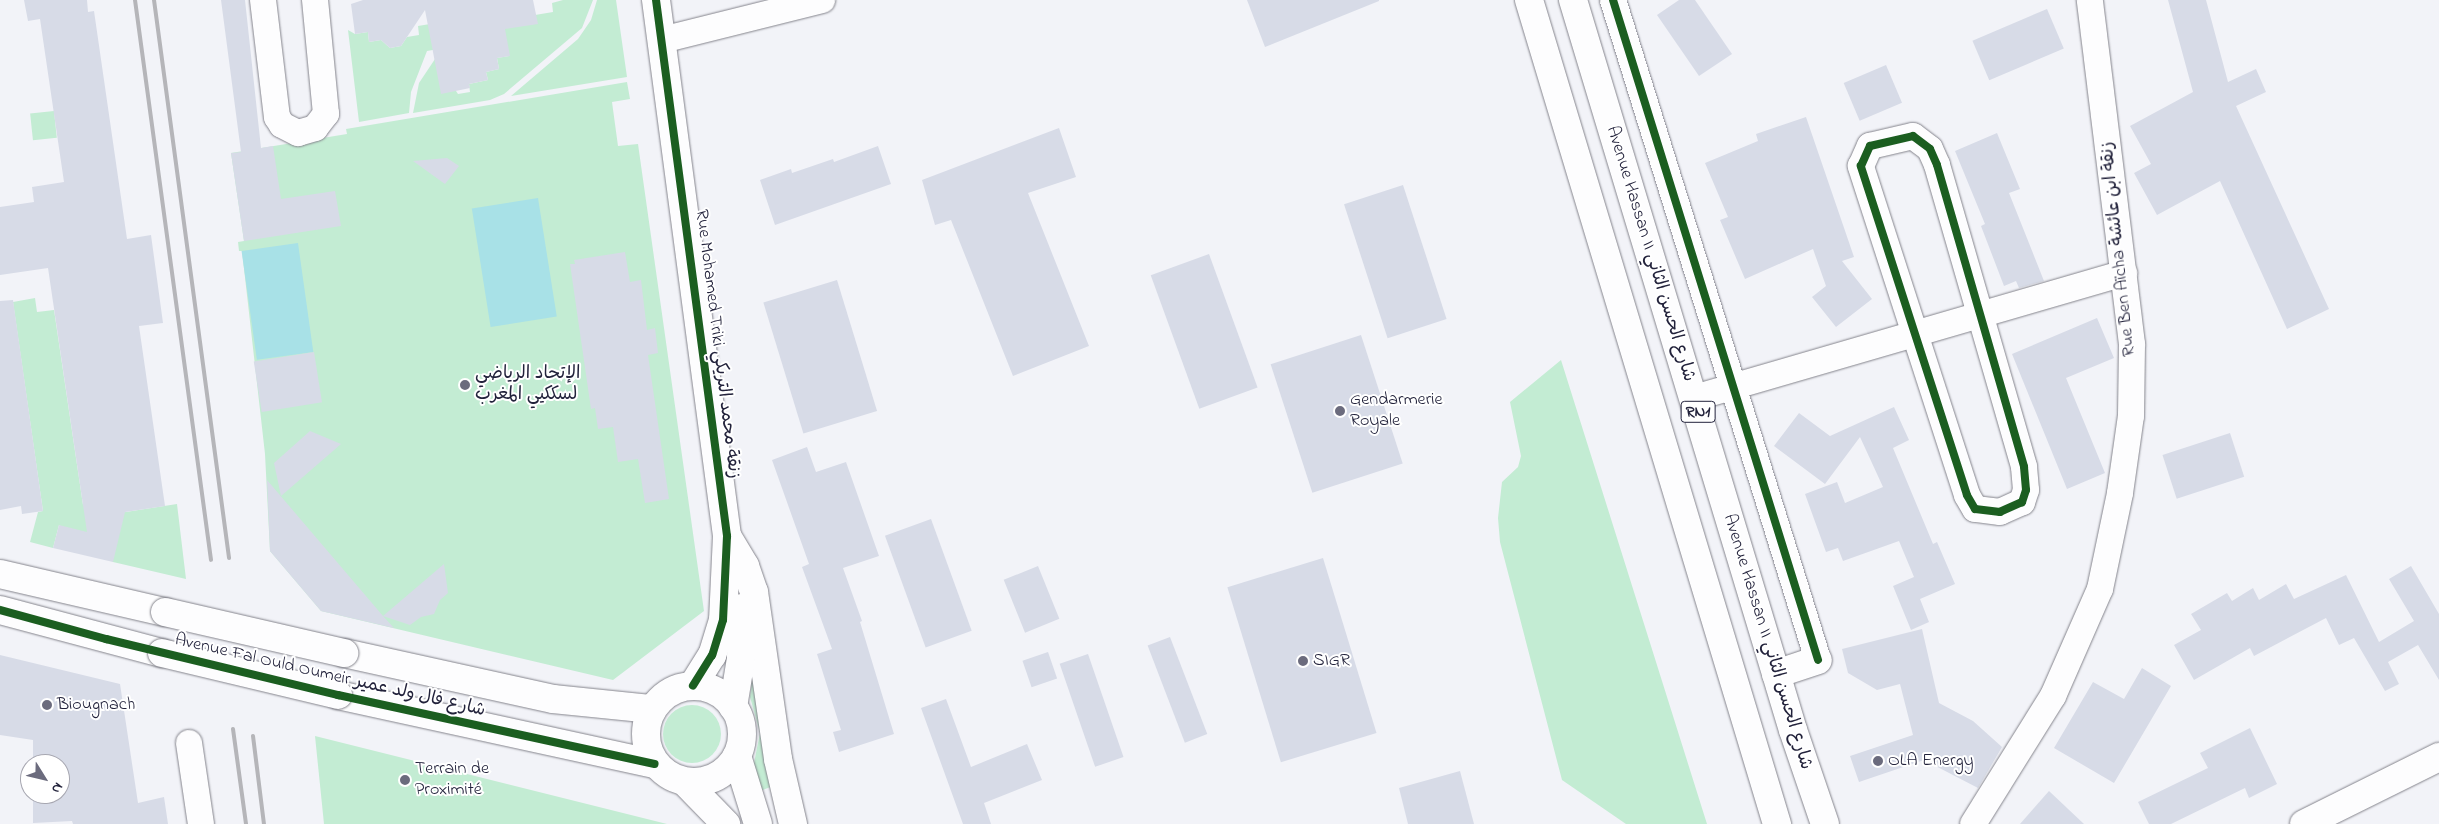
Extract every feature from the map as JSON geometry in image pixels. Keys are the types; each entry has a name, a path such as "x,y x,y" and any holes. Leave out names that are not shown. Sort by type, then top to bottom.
{"street":[{"path":"263,0 277,117 282,125 298,133 315,128 326,114 315,0"},
{"name":"Rue Mohamed Triki زنقة محمد التريكي","path":"656,0 727,536 742,608 741,658 733,706"},
{"path":"662,40 822,0"},
{"name":"RN1","path":"1529,0 1777,824"},
{"name":"Avenue Hassan II شارع الحسن الثاني","path":"1573,0 1776,674 1825,824"},
{"path":"1613,0 1818,660 1776,674"},
{"name":"Rue Ben Aïcha زنقة ابن عائشة","path":"1973,824 2052,696 2100,589 2120,494 2131,416 2132,344 2090,0"},
{"path":"1913,136 1930,149 1937,165 1978,316 2026,481 2022,502 2006,511 1982,512 1970,501 1914,334 1861,166 1865,153 1878,142 1913,136"},
{"path":"1694,398 2124,272"},
{"path":"727,536 745,566 754,592 778,759 793,824"},
{"name":"Rue Mohamed Triki زنقة محمد التريكي","path":"693,686 712,654 723,620 727,536"},
{"name":"Avenue Fal Ould Oumeir شارع فال ولد عمير","path":"0,574 553,699 652,709"},
{"name":"Avenue Fal Ould Oumeir شارع فال ولد عمير","path":"0,610 162,653 338,695 655,764 674,778 685,782 726,824"},
{"path":"655,764 648,749 646,731 652,709 665,695 693,686 714,690 733,706 742,736 737,756 720,774 697,782 685,782"},
{"path":"189,742 201,824"},
{"path":"737,756 758,824"},
{"path":"2304,824 2439,757"}],"green space":[{"path":"563,0 593,0 582,28 504,94 490,100 413,113 419,83 435,59 458,94 470,92 469,84 488,80 486,72 499,69 497,58 509,56 493,22 553,12 552,3"},
{"path":"597,0 616,0 627,77 511,96 578,39 591,20"},
{"path":"430,24 444,48 427,51 411,92 409,113 359,122 348,30 355,34 368,32 369,42 381,40 390,48 401,46 407,37 419,35 418,26"},
{"name":"الإتحاد الرياضي لسككيي المغرب","path":"627,82 630,99 612,102 618,146 638,144 704,611 613,680 321,611 270,551 265,454 242,251 239,251 238,242 244,241 231,153 347,134 346,129"},
{"path":"54,111 57,138 33,140 30,114"},
{"path":"35,298 37,312 54,310 83,505 111,501 113,514 177,504 186,579 113,562 59,525 53,548 30,542 38,512 43,511 13,302"},
{"path":"1561,360 1707,824 1626,824 1562,780 1500,542 1498,518 1502,482 1518,467 1521,456 1510,402"},
{"path":"753,672 773,786 757,792 752,773 760,733 750,697"},
{"path":"692,705 703,707 716,718 721,734 719,745 708,758 692,763 681,761 668,750 663,734 665,723 676,710"},
{"name":"Terrain de Proximité","path":"315,736 667,824 324,824"}],"water":[{"path":"538,198 557,317 491,327 472,208"},
{"path":"298,243 313,352 257,360 242,251"}],"building":[{"path":"24,0 87,0 88,12 94,11 127,239 151,235 163,323 139,326 165,506 125,512 113,562 53,548 59,525 87,532 48,268 0,275 0,207 34,202 32,187 64,182 40,19 28,21"},
{"path":"221,0 245,0 261,148 273,146 281,199 335,191 341,226 244,241 231,153 241,152"},
{"path":"363,0 533,0 538,24 505,29 510,56 497,58 499,69 486,72 488,80 469,84 470,88 441,94 425,10 401,46 390,48 381,40 369,42 368,32 355,34 351,4"},
{"path":"1247,0 1379,0 1379,1 1265,47"},
{"path":"1679,0 1695,0 1732,54 1699,76 1657,15"},
{"path":"2168,0 2206,0 2228,82 2256,69 2266,92 2236,106 2329,309 2287,329 2220,181 2157,215 2134,173 2151,164 2130,126 2193,92"},
{"path":"2047,9 2064,49 1989,80 1972,41"},
{"path":"1886,65 1902,103 1860,121 1844,83"},
{"path":"1806,117 1854,257 1842,261 1872,299 1836,327 1812,297 1826,286 1813,249 1745,279 1720,220 1728,217 1705,163 1758,141 1756,134"},
{"path":"1059,128 1076,177 1028,193 1089,346 1013,376 951,220 935,225 922,180"},
{"path":"1997,133 2020,189 2009,193 2044,281 2019,288 2016,281 2004,286 1981,226 1985,224 1955,151"},
{"path":"878,146 891,184 775,225 760,180 791,169 792,173 833,159 834,162"},
{"path":"447,158 459,166 445,184 413,161"},
{"path":"1403,185 1447,319 1388,338 1344,204"},
{"path":"625,252 630,282 641,280 647,330 655,328 658,353 648,355 669,499 645,503 638,459 618,462 613,427 598,429 595,408 591,409 570,264 575,264 574,260"},
{"path":"1209,254 1258,387 1199,409 1151,275"},
{"path":"837,280 877,411 803,434 763,303"},
{"path":"13,300 43,511 22,514 21,506 0,510 0,301"},
{"path":"2097,318 2114,358 2066,378 2105,473 2067,489 2012,354"},
{"path":"1361,335 1403,463 1312,493 1271,364"},
{"path":"314,352 322,402 262,412 254,362"},
{"path":"1894,407 1909,440 1893,448 1933,544 1937,542 1955,584 1920,599 1929,622 1911,630 1893,586 1914,577 1899,541 1843,561 1838,548 1826,552 1805,494 1837,482 1845,503 1883,487 1860,437 1825,484 1774,446 1799,413 1830,436"},
{"path":"310,431 341,444 281,496 274,463"},
{"path":"2230,433 2244,477 2177,499 2162,455"},
{"path":"807,447 816,472 846,462 879,556 843,568 862,621 860,622 894,734 839,752 833,732 841,730 817,654 832,649 802,567 809,564 772,460"},
{"path":"267,480 394,628 321,611 270,551"},
{"path":"931,519 972,631 926,648 885,536"},
{"name":"SIGR","path":"1323,558 1377,733 1281,762 1227,587"},
{"path":"444,564 448,593 440,600 434,614 421,617 410,625 383,616"},
{"path":"1038,566 1059,619 1025,633 1004,580"},
{"path":"2411,566 2439,614 2439,680 2418,645 2388,662 2399,684 2385,691 2354,638 2339,645 2326,618 2254,656 2250,648 2194,680 2174,645 2201,630 2191,614 2227,593 2232,601 2253,588 2259,600 2286,584 2294,599 2346,575 2379,642 2414,621 2389,579"},
{"path":"1922,629 1939,703 1973,721 2002,747 1978,788 1924,760 1859,782 1850,756 1913,735 1900,684 1877,690 1848,673 1842,649"},
{"path":"1170,637 1207,734 1185,743 1148,646"},
{"path":"1048,652 1057,678 1032,687 1022,661"},
{"path":"1088,654 1123,757 1095,767 1060,664"},
{"path":"0,655 120,684 138,803 164,797 168,824 73,824 72,821 33,823 33,804 70,804 70,754 33,754 33,740 0,735"},
{"path":"2142,668 2171,686 2114,783 2054,748 2093,682 2124,699"},
{"path":"946,699 971,767 1027,744 1042,780 984,803 991,824 963,824 921,708"},
{"path":"2250,728 2277,784 2249,798 2245,788 2171,824 2149,824 2138,802 2208,768 2200,753"},
{"path":"1460,771 1474,824 1408,824 1399,788"},
{"path":"2049,791 2084,824 2020,824"}],"railway":[{"path":"135,0 211,560"},
{"path":"154,0 229,558"},
{"path":"233,729 246,824"},
{"path":"253,736 264,824"}],"cycle path":[{"path":"656,0 727,536 723,620 712,655 693,686"},
{"path":"1613,0 1818,660"},
{"path":"1913,136 1930,149 1937,165 2024,467 2026,490 2022,502 2000,512 1975,509 1967,495 1861,166 1870,146 1913,136"},
{"path":"0,610 106,639 338,695 655,764"}],"place":[{"name":"الإتحاد الرياضي لسككيي المغرب","path":"465,385"},
{"name":"Gendarmerie Royale","path":"1340,411"},
{"name":"SIGR","path":"1303,661"},
{"name":"Biougnach","path":"47,705"},
{"name":"OLA Energy","path":"1878,761"},
{"name":"Terrain de Proximité","path":"405,780"}]}
